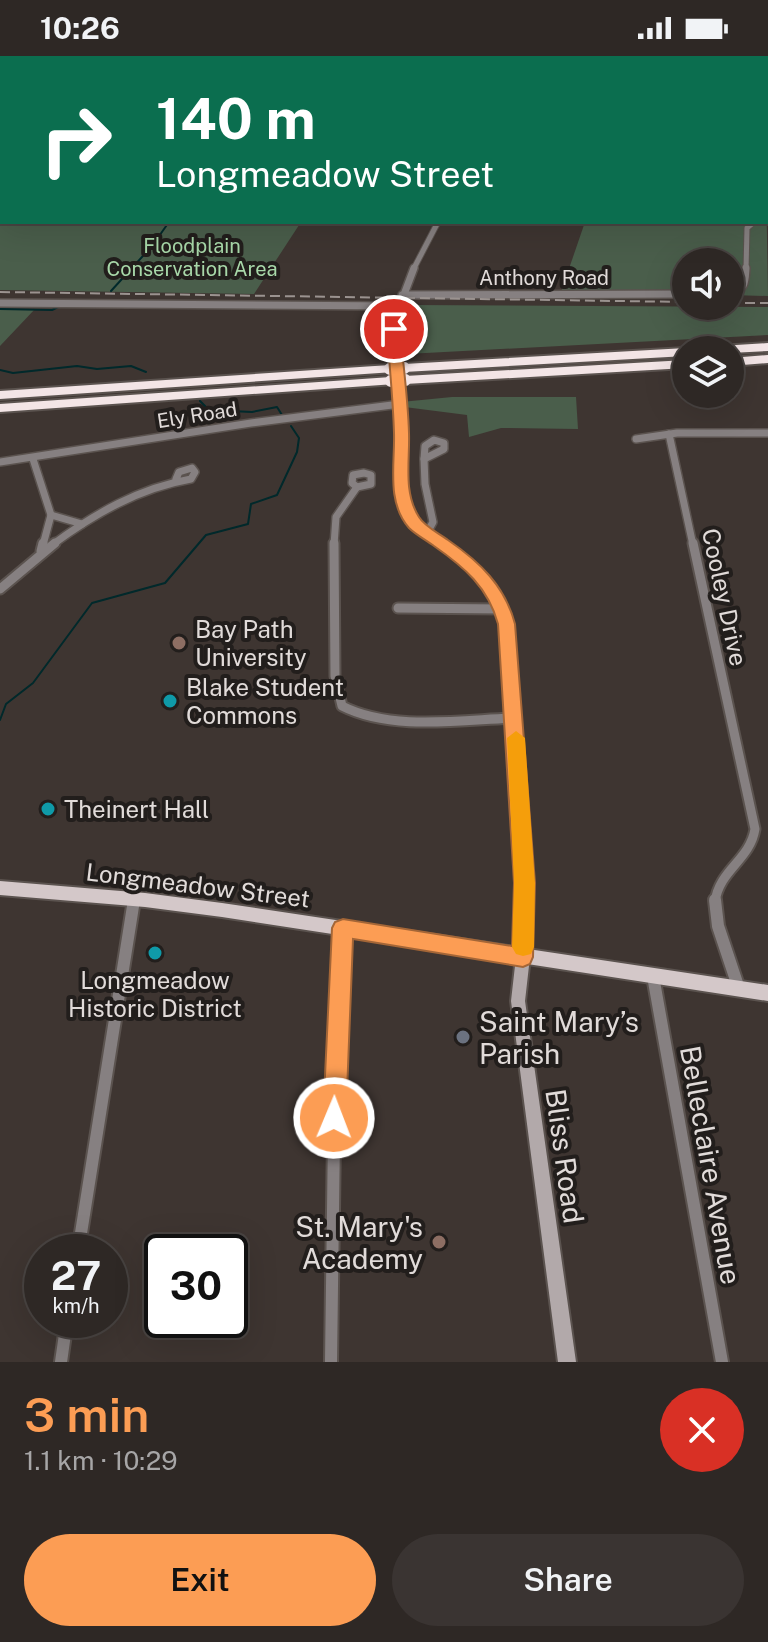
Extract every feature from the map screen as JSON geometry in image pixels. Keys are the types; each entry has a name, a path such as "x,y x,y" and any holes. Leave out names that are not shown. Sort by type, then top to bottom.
{"highway":[{"path":"744,348 768,347"},
{"path":"0,408 672,353"},
{"path":"744,361 768,359"},
{"path":"0,395 397,374 672,364"}],"main road":[{"name":"Longmeadow Street","path":"0,888 134,899 768,993"},
{"name":"Bliss Road","path":"523,957 518,1001 567,1362"}],"street":[{"path":"437,224 402,295 394,321 402,495 412,520 486,579 502,609 509,646 525,883 523,957"},
{"path":"744,286 747,228 752,224"},
{"name":"Anthony Road","path":"402,295 672,294"},
{"path":"0,303 398,306"},
{"path":"374,306 394,321"},
{"name":"Ely Road","path":"0,462 251,423 400,404"},
{"path":"636,439 669,434 768,435"},
{"name":"Cooley Drive","path":"669,434 755,829 753,845 724,875 715,898 717,915 732,957 739,989"},
{"path":"33,459 51,515 41,551"},
{"path":"424,459 424,489 433,522 427,533"},
{"path":"0,589 41,551 82,524 176,479"},
{"path":"357,487 334,525 335,676 342,706 354,714 390,718 513,718"},
{"path":"51,515 82,524"},
{"path":"398,608 502,609"},
{"path":"81,1234 134,899"},
{"path":"331,1362 336,1044 343,928"},
{"name":"Belleclaire Avenue","path":"653,976 722,1362"},
{"path":"61,1362 64,1338"}],"green space":[{"name":"Floodplain Conservation Area","path":"0,224 300,224 254,294 0,290"},
{"path":"584,224 767,224 768,296 744,295 744,248 672,248 672,294 561,292"},
{"path":"405,305 672,306 672,320 744,320 744,307 768,307 768,335 672,336 672,340 388,355"},
{"path":"0,309 35,309 0,346"},
{"path":"452,397 576,397 578,429 501,428 469,437 467,415 381,404"}],"waterway":[{"path":"111,291 168,224"},
{"path":"0,309 52,310 58,307"},
{"path":"0,370 13,373 77,366 97,369 131,366 146,372"},
{"path":"200,401 209,410 252,412 277,407 282,415"},
{"path":"0,720 6,704 33,683 92,603 165,583 206,535 248,524 251,504 277,495 297,452 299,438 291,426"}],"railway":[{"path":"0,292 672,302"},
{"path":"744,303 768,303"}],"slow traffic":[{"path":"516,738 525,883 523,947"}],"place":[{"name":"Bay Path University","path":"179,643"},
{"name":"Blake Student Commons","path":"170,701"},
{"name":"Theinert Hall","path":"48,809"},
{"name":"Longmeadow Historic District","path":"155,953"},
{"name":"Saint Mary’s Parish","path":"463,1037"},
{"name":"St. Mary's Academy","path":"439,1242"}],"route":[{"path":"334,1118 337,998 343,928 523,957 525,883 506,624 502,609 486,579 415,524 405,505 400,478 402,435 394,329"}]}
